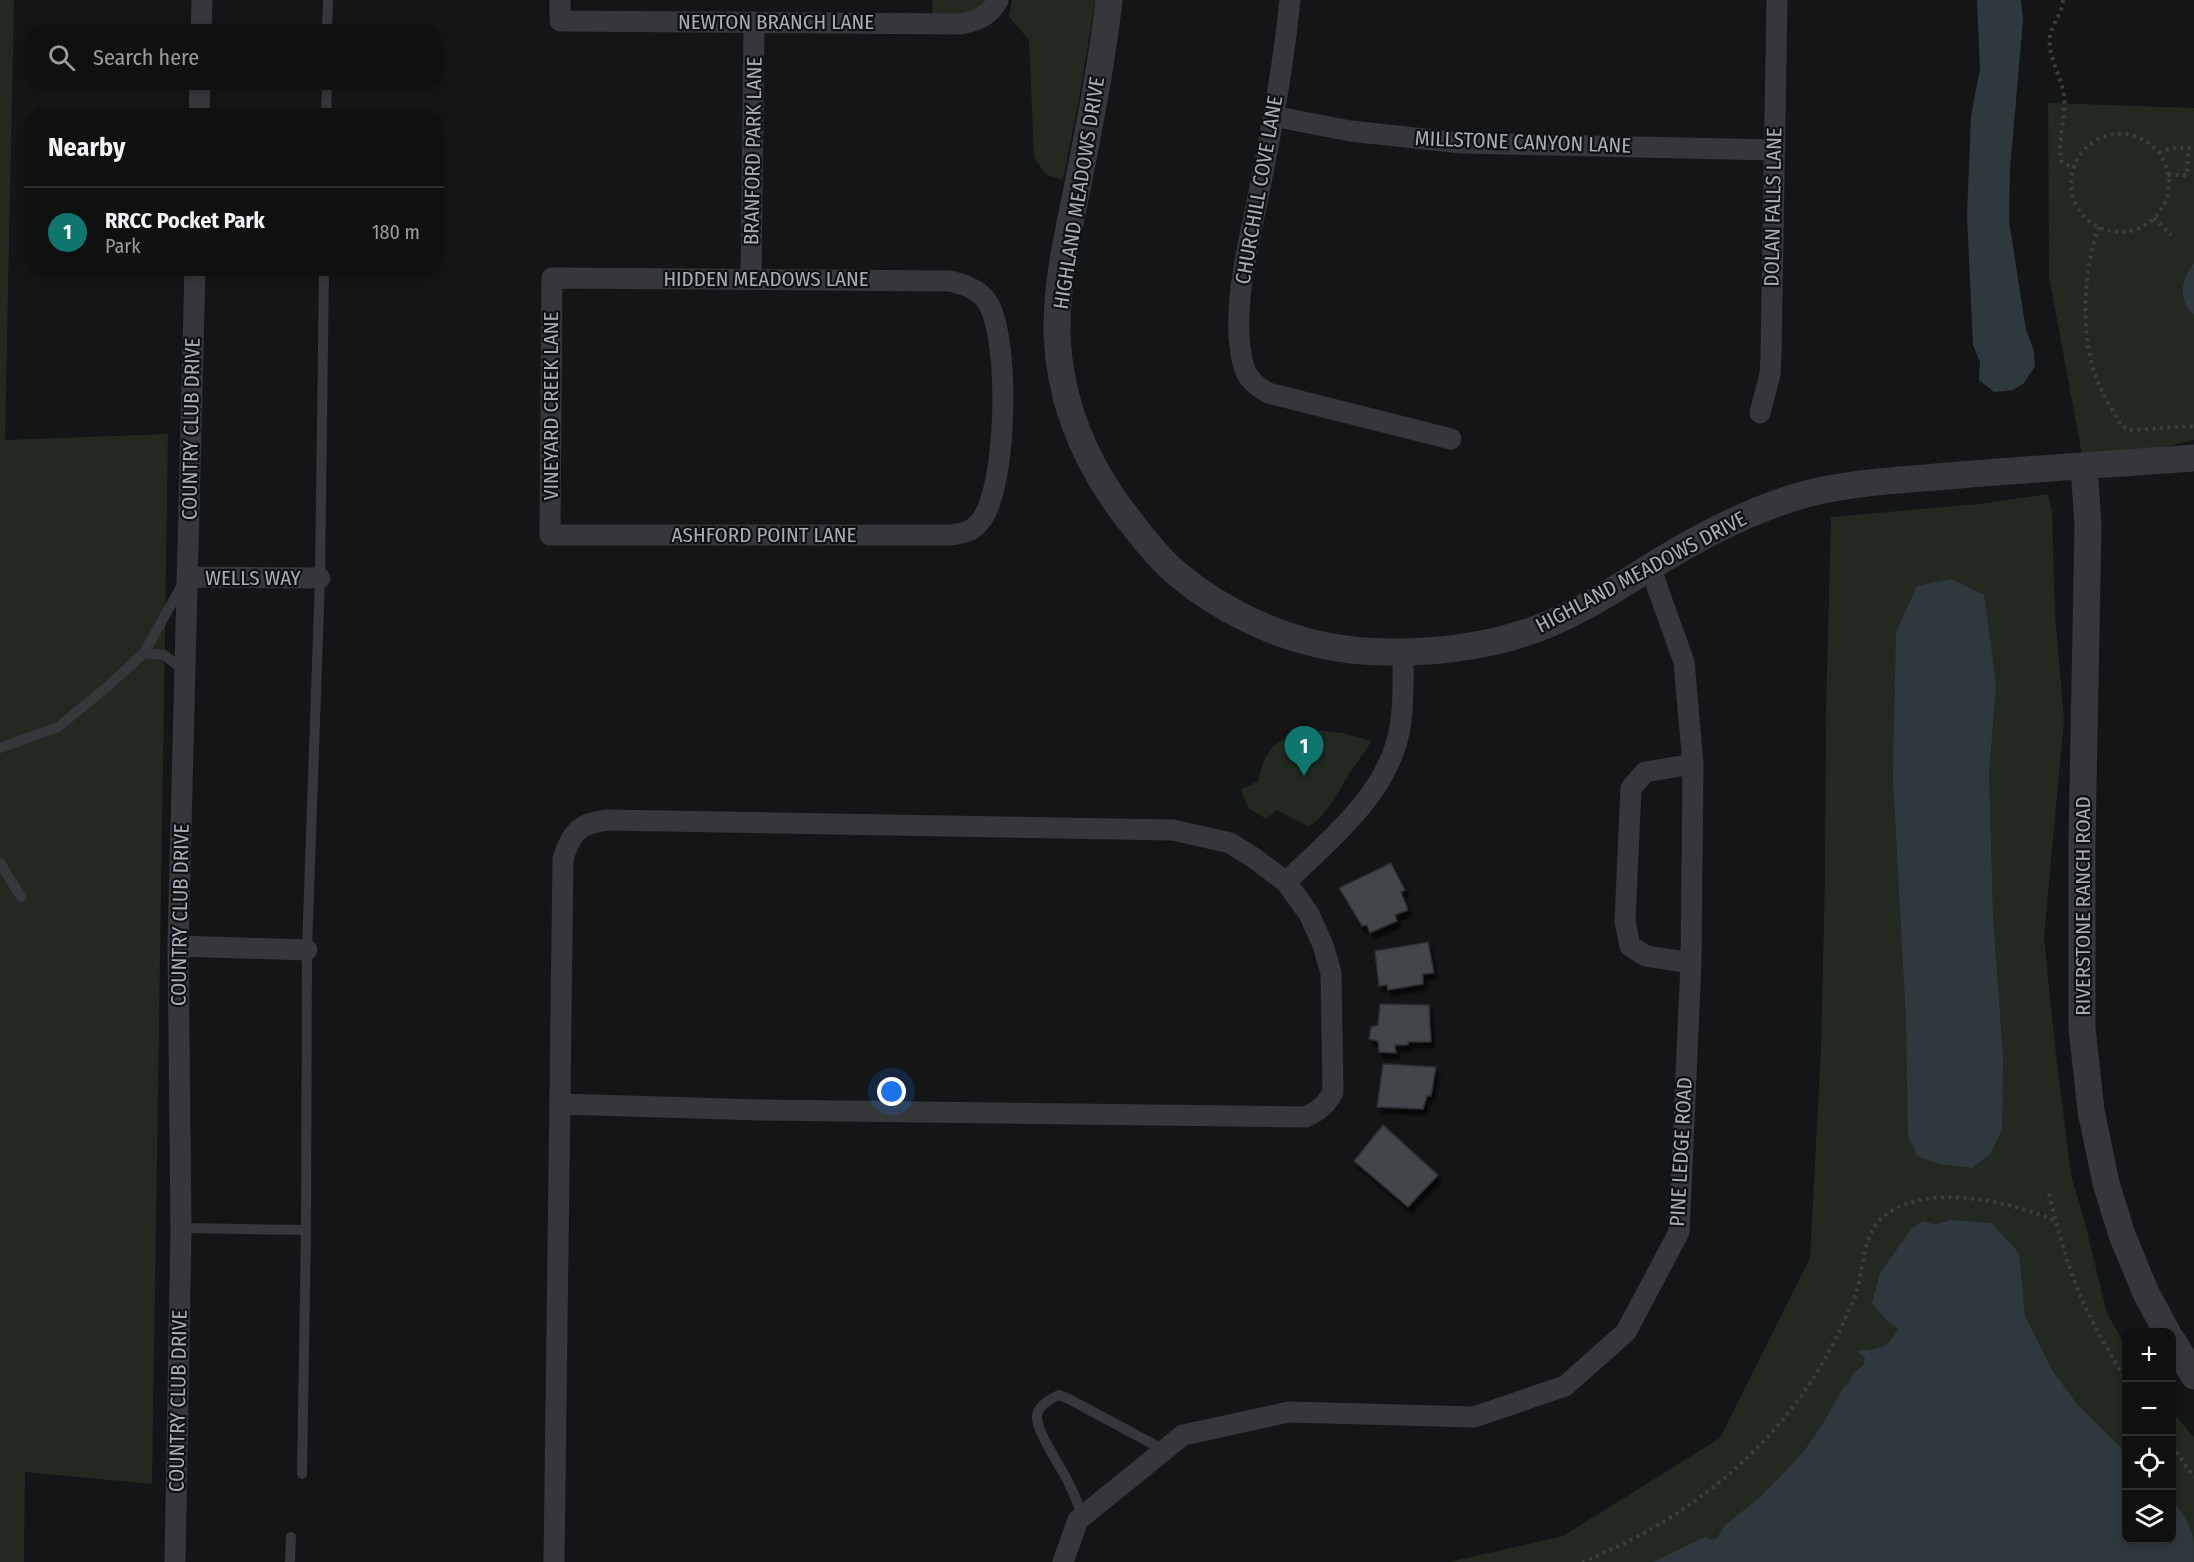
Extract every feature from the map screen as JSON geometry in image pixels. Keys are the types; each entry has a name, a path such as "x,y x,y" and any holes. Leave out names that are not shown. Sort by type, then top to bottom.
{"street":[{"path":"201,24 202,0"},
{"name":"HIGHLAND MEADOWS DRIVE","path":"1109,0 1094,101 1058,300 1057,336 1067,400 1078,436 1093,467 1112,499 1133,526 1164,561 1205,595 1260,625 1318,645 1358,650 1437,651 1480,646 1522,634 1566,617 1701,536 1738,518 1772,504 1838,486 2194,458"},
{"name":"CHURCHILL COVE LANE","path":"1290,0 1273,116 1241,296 1243,364 1249,378 1268,393 1451,440"},
{"name":"DOLAN FALLS LANE","path":"1760,413 1770,374 1771,355 1777,0"},
{"name":"NEWTON BRANCH LANE","path":"560,10 754,22 960,24 976,21 994,6"},
{"name":"BRANFORD PARK LANE","path":"751,279 754,22"},
{"path":"199,108 200,90"},
{"name":"MILLSTONE CANYON LANE","path":"1273,116 1350,130 1450,142 1774,150"},
{"name":"COUNTRY CLUB DRIVE","path":"175,1562 181,1228 178,946 195,276"},
{"name":"HIDDEN MEADOWS LANE","path":"552,278 950,280 976,291 986,300 995,323 1002,407 995,489 987,511 975,528"},
{"name":"VINEYARD CREEK LANE","path":"550,535 552,278"},
{"name":"RIVERSTONE RANCH ROAD","path":"2084,466 2088,545 2082,840 2082,1028 2091,1111 2106,1183 2122,1235 2146,1293 2165,1328"},
{"name":"ASHFORD POINT LANE","path":"550,535 951,535 969,532 975,528"},
{"name":"PINE LEDGE ROAD","path":"1063,1562 1078,1520 1183,1435 1288,1412 1474,1418 1565,1386 1626,1332 1679,1232 1691,963 1692,764 1684,662 1650,567"},
{"name":"WELLS WAY","path":"187,577 320,578"},
{"path":"1286,882 1358,810 1379,782 1394,751 1401,722 1403,651"},
{"path":"1691,963 1646,957 1630,946 1625,921 1630,788 1645,772 1692,764"},
{"path":"554,1562 563,859 568,841 579,829 591,822 608,820 1173,830 1230,843 1286,882 1309,914 1323,945 1331,973 1333,1092 1327,1104 1317,1112 1305,1117 760,1110 560,1104"},
{"path":"178,946 307,950"},
{"path":"2176,1347 2194,1376"}],"lane":[{"path":"327,24 328,0"},
{"path":"326,108 327,90"},
{"path":"302,1474 307,950 320,578 324,276"},
{"path":"0,748 58,727 107,687 144,653 187,577"},
{"path":"144,653 164,655 185,671"},
{"path":"0,863 21,897"},
{"path":"181,1228 306,1230"},
{"path":"1083,1517 1070,1485 1040,1428 1037,1416 1041,1407 1049,1399 1059,1395 1069,1399 1164,1450"},
{"path":"290,1562 291,1537"}],"path":[{"path":"2063,0 2050,35 2050,49 2064,94 2065,112 2059,150 2061,161 2073,169"},
{"path":"2117,134 2140,138 2159,153 2168,175 2166,198 2154,218 2146,224 2127,231 2115,231 2090,222 2077,207 2071,189 2073,169 2077,158 2094,141 2117,134"},
{"path":"2159,153 2170,148 2194,148"},
{"path":"2168,175 2187,175 2188,148"},
{"path":"2154,218 2171,235"},
{"path":"2099,227 2091,248 2085,302 2094,374 2102,392 2121,426 2125,429 2194,426"},
{"path":"2049,1194 2062,1248 2082,1300 2122,1372"},
{"path":"1582,1562 1634,1539 1671,1518 1716,1487 1766,1440 1810,1383 1839,1333 1856,1294 1870,1232 1882,1218 1898,1206 1932,1198 1981,1199 2031,1210 2055,1221"},
{"path":"2176,1452 2194,1477"}],"shaded area":[{"path":"0,0 14,0 5,440 168,434 152,1484 25,1472 24,1562 0,1562"},
{"path":"932,0 988,0 977,14 933,16"},
{"path":"1012,0 1095,0 1063,180 1045,174 1034,157 1029,40 1009,17"},
{"path":"1977,0 2021,0 2023,20 2010,169 2009,221 2026,330 2034,351 2035,366 2024,383 2013,390 1994,392 1979,380 1980,362 1973,345 1967,215 1971,116 1980,69"},
{"path":"2048,103 2194,108 2194,440 2084,466 2049,276"},
{"path":"2194,263 2194,315 2185,303 2183,289 2186,276"},
{"path":"2048,494 2052,512 2055,614 2064,720 2044,937 2071,1175 2107,1313 2122,1340 2122,1544 2176,1544 2176,1417 2194,1437 2194,1562 1449,1562 1563,1536 1720,1438 1810,1258 1821,1049 1831,517 1978,504"},
{"path":"1951,579 1984,595 1996,685 1989,775 1993,917 2003,1057 2002,1129 1991,1153 1972,1168 1939,1164 1917,1156 1908,1135 1906,1019 1893,779 1896,632 1917,586"},
{"path":"1314,730 1342,733 1372,741 1322,816 1309,827 1277,810 1266,819 1248,808 1241,790 1258,781 1261,768 1270,750 1282,740"},
{"path":"1950,1220 1991,1223 2019,1253 2025,1316 2052,1370 2077,1404 2122,1449 2122,1544 2176,1544 2176,1505 2192,1534 2194,1562 1653,1562 1705,1537 1712,1540 1717,1538 1726,1524 1757,1500 1807,1447 1844,1386 1850,1382 1852,1374 1864,1365 1865,1358 1857,1351 1882,1347 1898,1328 1889,1323 1872,1303 1880,1273 1912,1228 1923,1221 1936,1225"}],"building":[{"path":"1391,863 1405,890 1401,892 1408,910 1395,915 1397,921 1370,933 1367,925 1362,926 1339,888"},
{"path":"1428,942 1434,973 1423,974 1423,984 1388,990 1387,985 1379,986 1375,951"},
{"path":"1380,1004 1429,1005 1431,1042 1408,1042 1408,1045 1395,1045 1396,1053 1379,1052 1378,1041 1369,1039 1371,1027 1378,1025"},
{"path":"1383,1064 1436,1067 1431,1096 1427,1096 1423,1109 1377,1107"},
{"path":"1383,1125 1438,1175 1408,1207 1354,1161"}],"place":[{"name":"RRCC Pocket Park","path":"1304,776"}]}
